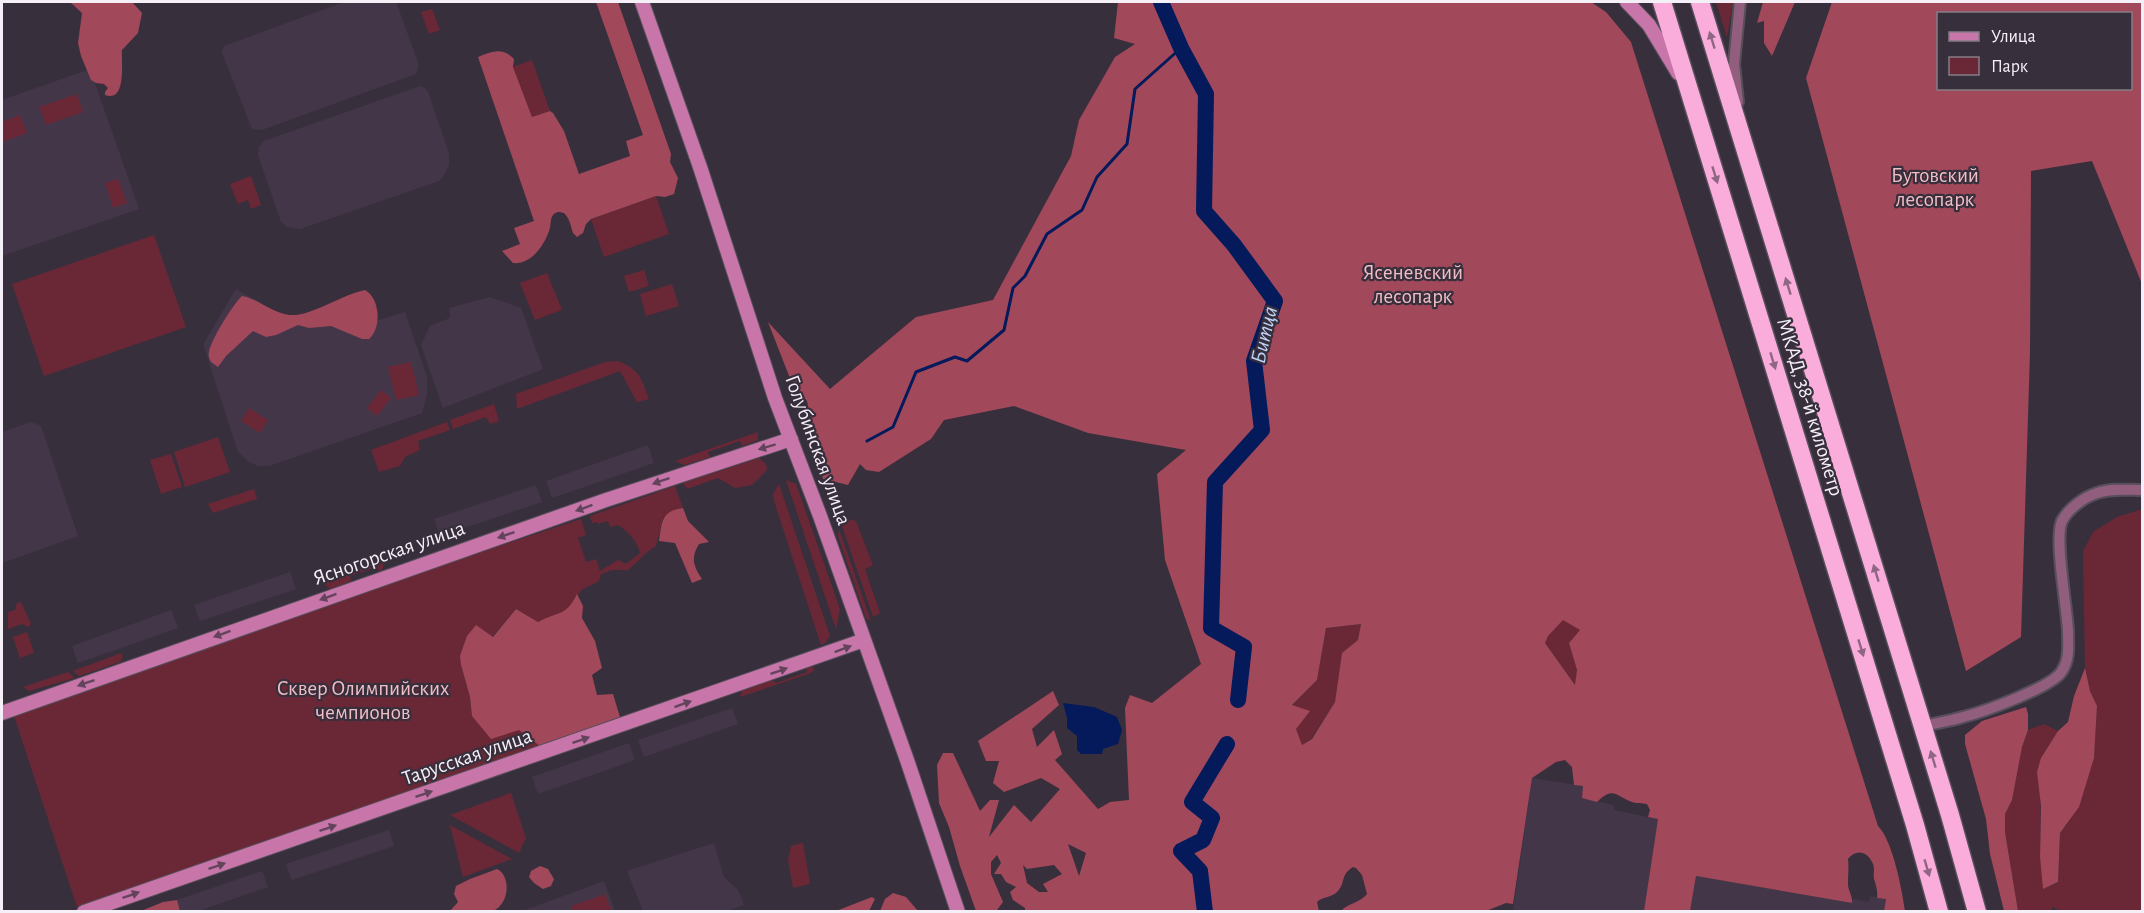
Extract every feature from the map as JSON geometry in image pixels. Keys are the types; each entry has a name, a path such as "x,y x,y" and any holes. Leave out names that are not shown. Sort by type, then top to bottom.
{"highway":[{"name":"МКАД, 38-й километр","path":"1662,2 1915,825 1939,912"},
{"name":"МКАД, 38-й километр","path":"1700,2 1923,726 1977,912"}],"main road":[{"name":"Голубинская улица","path":"642,2 700,167 775,398 864,640 958,912"},
{"path":"1627,2 1660,41 1676,68 1698,119"},
{"name":"Ясногорская улица","path":"2,713 617,496 791,439"},
{"name":"Тарусская улица","path":"84,912 864,640"}],"street":[{"path":"1740,2 1735,33 1734,64 1737,100 1748,156"},
{"path":"1923,726 1964,717 2032,691 2050,683 2062,672 2068,656 2067,608 2058,543 2061,522 2077,504 2096,493 2114,490 2142,490"}],"shaded area":[{"path":"344,2 396,2 419,65 416,74 262,130 252,129 222,53 224,46"},
{"path":"90,69 139,209 2,256 2,100"},
{"path":"420,86 428,92 449,153 449,165 439,181 300,229 287,227 281,222 258,155 259,147 264,141"},
{"path":"236,289 283,316 379,320 405,312 427,377 427,395 422,413 269,466 258,466 249,462 238,452 204,347 204,343"},
{"path":"490,297 521,308 543,369 443,408 421,345 430,326 450,318 449,308"},
{"path":"31,422 41,426 78,536 2,563 2,432"},
{"path":"648,445 654,463 552,498 546,481"},
{"path":"536,485 542,502 440,536 434,519"},
{"path":"290,572 296,589 200,621 194,605"},
{"path":"171,610 178,628 78,663 72,646"},
{"path":"1063,703 1094,707 1117,717 1122,730 1118,744 1103,749 1102,754 1081,754 1077,750 1077,736 1067,728"},
{"path":"732,708 738,724 644,757 638,740"},
{"path":"629,743 635,760 538,794 532,777"},
{"path":"1532,778 1583,786 1582,798 1614,805 1614,810 1658,819 1644,911 1513,912"},
{"path":"389,830 394,846 292,880 286,864"},
{"path":"714,843 724,877 738,890 744,905 728,911 643,911 627,871"},
{"path":"262,871 268,887 198,911 180,911 177,900"},
{"path":"1696,876 1852,903 1853,899 1869,902 1870,896 1886,899 1884,911 1690,912"},
{"path":"604,881 615,911 520,912"}],"green space":[{"path":"70,2 132,2 142,13 138,33 122,50 120,87 112,96 105,95 108,88 104,84 91,80 78,43 82,13"},
{"path":"596,2 618,2 671,154 670,162 678,178 674,194 665,197 656,196 591,219 586,224 583,233 577,237 566,215 557,212 552,217 545,241 536,253 526,261 513,263 502,251 520,244 514,228 534,221 478,57 497,51 506,53 514,59 513,67 532,117 550,111 553,113 564,131 579,174 630,156 626,141 643,135"},
{"name":"Ясеневский лесопарк","path":"1118,2 1591,2 1606,12 1631,42 1878,826 1892,854 1905,911 1884,911 1886,899 1877,898 1871,860 1865,854 1855,853 1848,859 1848,887 1852,903 1696,876 1690,911 1644,911 1658,819 1648,817 1650,810 1647,804 1634,803 1611,793 1597,802 1582,798 1583,786 1574,785 1572,767 1565,760 1556,762 1532,778 1513,904 1506,903 1486,911 1341,911 1367,894 1362,875 1353,867 1346,873 1338,891 1317,902 1319,911 1025,911 1025,908 1013,900 1010,892 1016,887 1006,882 1001,874 994,874 1001,863 997,855 991,862 991,874 1003,902 997,910 1000,911 976,911 939,803 937,765 943,753 953,753 980,811 990,800 999,800 989,837 1014,805 1031,822 1060,789 1041,778 1004,792 993,783 999,761 986,761 978,741 1053,691 1059,705 1032,729 1037,747 1054,730 1062,754 1055,760 1098,809 1110,802 1129,800 1125,708 1130,695 1152,703 1201,664 1165,560 1157,474 1186,450 1088,433 1014,406 944,420 931,439 879,472 866,470 860,464 848,485 823,479 807,401 791,381 768,322 830,389 916,317 993,300 1071,156 1079,120 1115,57 1135,44 1114,38","holes":["1563,620 1580,630 1569,643 1577,670 1575,685 1545,643 1548,636","1361,624 1358,640 1342,653 1335,702 1312,739 1302,745 1296,729 1310,711 1292,705 1317,680 1326,628","1068,844 1086,853 1079,876","1023,865 1027,869 1054,865 1062,874 1043,884 1048,892 1039,892 1027,883"]},
{"path":"1716,2 1733,2 1727,37"},
{"path":"1763,2 1795,2 1772,56 1764,43 1764,21 1757,23"},
{"name":"Бутовский лесопарк","path":"1832,2 2142,2 2142,284 2092,161 2031,171 2030,353 2021,637 1966,671 1806,78"},
{"path":"432,9 440,30 429,34 421,12"},
{"path":"532,60 550,111 532,117 513,67"},
{"path":"77,94 83,112 46,125 39,107"},
{"path":"20,115 27,133 2,142 2,122"},
{"path":"251,176 261,205 251,209 248,200 238,204 230,184"},
{"path":"118,179 127,203 113,208 105,183"},
{"path":"656,196 669,234 604,257 591,219"},
{"path":"154,235 186,327 44,376 12,284"},
{"path":"644,270 649,286 629,292 624,276"},
{"path":"547,273 562,310 535,320 520,283"},
{"path":"672,284 679,306 646,316 640,294"},
{"path":"365,290 374,299 378,313 376,328 369,339 362,339 331,326 309,328 298,325 266,337 253,331 226,356 218,367 211,362 209,354 214,339 228,314 242,296 283,314 298,315"},
{"path":"617,361 631,367 639,375 649,399 637,402 620,371 517,409 516,394 605,362"},
{"path":"411,362 419,395 396,400 388,367"},
{"path":"381,390 391,398 377,416 367,408"},
{"path":"494,404 499,421 490,424 486,417 453,429 450,420"},
{"path":"249,408 268,420 260,433 241,421"},
{"path":"447,422 450,430 418,441 420,450 405,457 400,466 379,472 371,450"},
{"path":"758,432 758,440 742,446 740,441 708,452 710,457 684,465 675,461"},
{"path":"218,437 230,472 185,487 174,452"},
{"path":"171,454 182,487 161,494 150,460"},
{"path":"759,458 766,464 767,470 752,485 735,488 718,478 687,489 683,483"},
{"path":"786,480 796,484 840,609 836,629"},
{"path":"779,484 830,636 821,645 775,504 773,494"},
{"name":"Сквер Олимпийских чемпионов","path":"675,486 683,508 663,518 656,546 628,570 612,570 601,574 599,581 581,590 571,607 560,614 538,622 516,609 492,637 461,665 470,697 472,716 519,729 540,746 77,907 14,716 439,566 581,519 586,535 578,538 586,562 596,559 600,571 618,560 626,564 640,553 635,541 618,525 610,527 608,521 592,523 590,516"},
{"path":"254,489 257,499 213,513 208,504"},
{"path":"683,508 688,521 709,542 699,544 696,549 694,562 702,579 692,583 675,543 659,541 664,518 670,512"},
{"path":"2142,510 2142,911 2061,911 2052,907 2052,911 2018,911 2005,832 2005,814 2012,800 2022,747 2028,730 2044,724 2058,731 2041,758 2040,857 2044,888 2058,883 2060,833 2070,820 2094,758 2097,706 2090,691 2085,668 2083,551 2093,532 2117,517"},
{"path":"849,519 856,521 873,565 865,569 880,613 873,617 842,526"},
{"path":"839,529 871,621 866,618 838,536"},
{"path":"383,562 383,568 379,572 377,567 350,576 351,581 330,589 324,584 324,581"},
{"path":"577,594 583,606 582,618 595,641 602,668 592,675 597,695 613,694 620,717 540,746 519,730 491,739 472,716 460,656 467,636 476,625 493,637 516,609 538,622 565,610"},
{"path":"21,602 31,624 29,627 22,624 8,629 8,612 15,610 17,603"},
{"path":"1563,619 1580,630 1569,643 1577,670 1576,686 1545,643"},
{"path":"1361,624 1358,640 1342,653 1335,702 1311,739 1302,745 1296,729 1292,706 1317,680 1326,628"},
{"path":"27,632 34,653 20,658 13,637"},
{"path":"121,653 123,657 120,662 79,676 73,671"},
{"path":"813,667 814,671 808,674 740,697 742,691 771,680 776,683 807,672 806,668"},
{"path":"2085,668 2090,691 2097,706 2094,758 2079,807 2060,833 2058,882 2043,889 2040,857 2041,806 2037,772 2041,758 2058,731 2068,722 2074,696"},
{"path":"68,672 75,678 29,691 23,687"},
{"path":"2026,707 2028,730 2022,747 2012,800 2005,814 2005,832 2018,911 2004,911 1990,854 1986,819 1965,744 1965,735 1982,721"},
{"path":"511,793 526,838 519,853 450,815"},
{"path":"450,825 512,859 463,877"},
{"path":"803,843 810,884 793,888 788,860 791,846"},
{"path":"540,866 548,869 554,879 551,886 543,889 529,877 531,871"},
{"path":"497,869 505,878 506,884 505,897 498,908 483,912 450,911 458,902 454,894 456,886"},
{"path":"893,893 906,897 918,911 880,911 885,899"},
{"path":"605,894 612,911 573,911 571,906"},
{"path":"872,897 875,899 869,911 836,911"},
{"path":"177,900 180,911 141,911 163,902"}],"waterway":[{"name":"Битца","path":"1161,2 1181,48 1206,94 1204,211 1234,245 1275,301 1254,361 1262,430 1215,482 1211,628 1244,647 1238,700"},
{"path":"867,441 893,427 916,372 955,357 967,361 1004,330 1013,288 1025,276 1047,234 1082,210 1097,177 1127,144 1135,89 1181,48"},
{"name":"Битца","path":"1205,912 1200,871 1181,851 1203,840 1212,818 1192,802 1227,744"}]}
